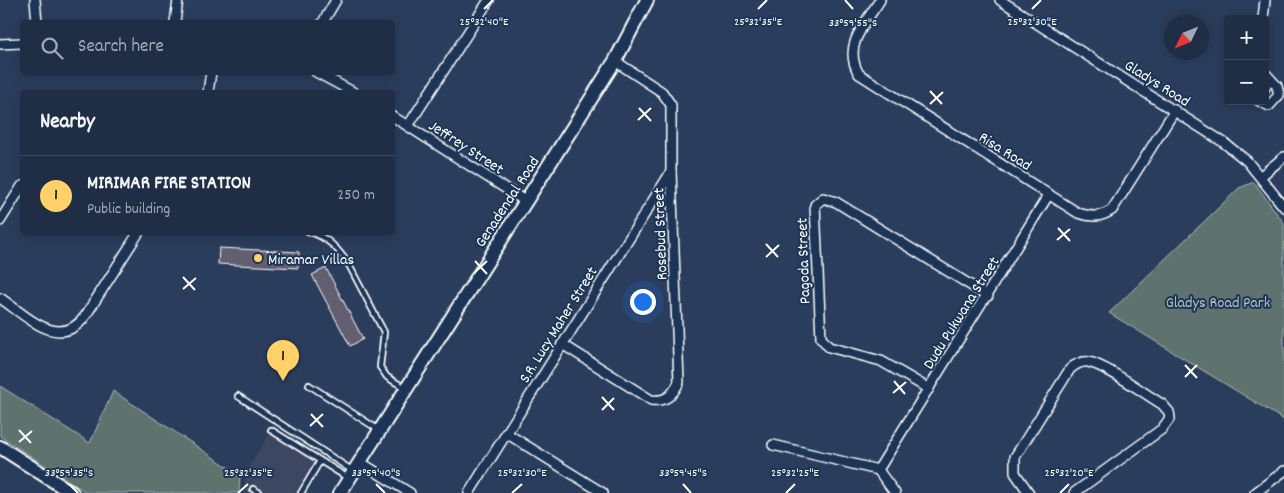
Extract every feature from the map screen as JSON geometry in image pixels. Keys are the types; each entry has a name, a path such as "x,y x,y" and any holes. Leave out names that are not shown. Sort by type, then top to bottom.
{"street":[{"path":"35,0 37,20"},
{"path":"175,20 178,0"},
{"path":"323,20 336,0"},
{"path":"408,126 489,0"},
{"name":"Genadendal Road","path":"340,493 615,62 647,0"},
{"name":"Risa Road","path":"880,0 854,42 851,54 852,64 858,74 1078,213 1096,217 1105,215 1120,199 1175,110"},
{"name":"Gladys Road","path":"1000,0 1175,110 1235,152 1261,176 1284,208"},
{"path":"1263,15 1265,0"},
{"path":"0,44 20,43"},
{"name":"Rosebud Street","path":"562,344 644,397 659,401 667,399 676,388 680,372 671,172 673,117 668,98 615,62"},
{"path":"208,90 211,75"},
{"path":"322,75 349,90"},
{"path":"1267,105 1269,106 1280,95 1277,86 1269,78"},
{"name":"Jeffrey Street","path":"395,118 525,201"},
{"path":"1261,176 1284,157"},
{"name":"S.R. Lucy Maher Street","path":"469,493 671,172"},
{"path":"0,221 20,189"},
{"name":"Dudu Pukwana Street","path":"878,470 988,296 1049,194"},
{"name":"Pagoda Street","path":"929,389 881,361 829,347 821,338 819,332 816,205 823,198 836,202 988,296"},
{"path":"0,298 55,332 71,331 78,326 86,315 138,235"},
{"path":"1029,493 1014,473 1014,457 1070,369 1075,364 1086,362 1100,367 1162,404 1170,418 1162,429 1074,493"},
{"path":"506,433 603,493"},
{"path":"773,445 878,470 895,493"},
{"path":"0,447 72,493"},
{"path":"354,471 410,493"},
{"path":"1255,493 1284,471"}],"lane":[{"path":"318,235 330,242 349,265 384,332 380,367 388,377 406,388"},
{"path":"309,385 380,430"},
{"path":"238,396 354,471"},
{"path":"271,430 320,461 354,471"},
{"path":"301,493 320,461"},
{"path":"253,489 260,493"}],"shaded area":[{"path":"271,431 323,465 305,493 244,493 245,473"}],"green space":[{"name":"Gladys Road Park","path":"1254,182 1284,223 1284,420 1109,313 1239,188"},
{"path":"0,386 90,443 113,391 240,475 239,493 87,493 0,436"}],"building":[{"name":"Miramar Villas","path":"219,248 299,252 298,268 218,264"},
{"name":"Miramar Villas","path":"326,268 363,339 350,346 312,275"}],"place":[{"name":"Miramar Villas","path":"258,258"},
{"name":"MIRIMAR FIRE STATION","path":"283,381"}]}
